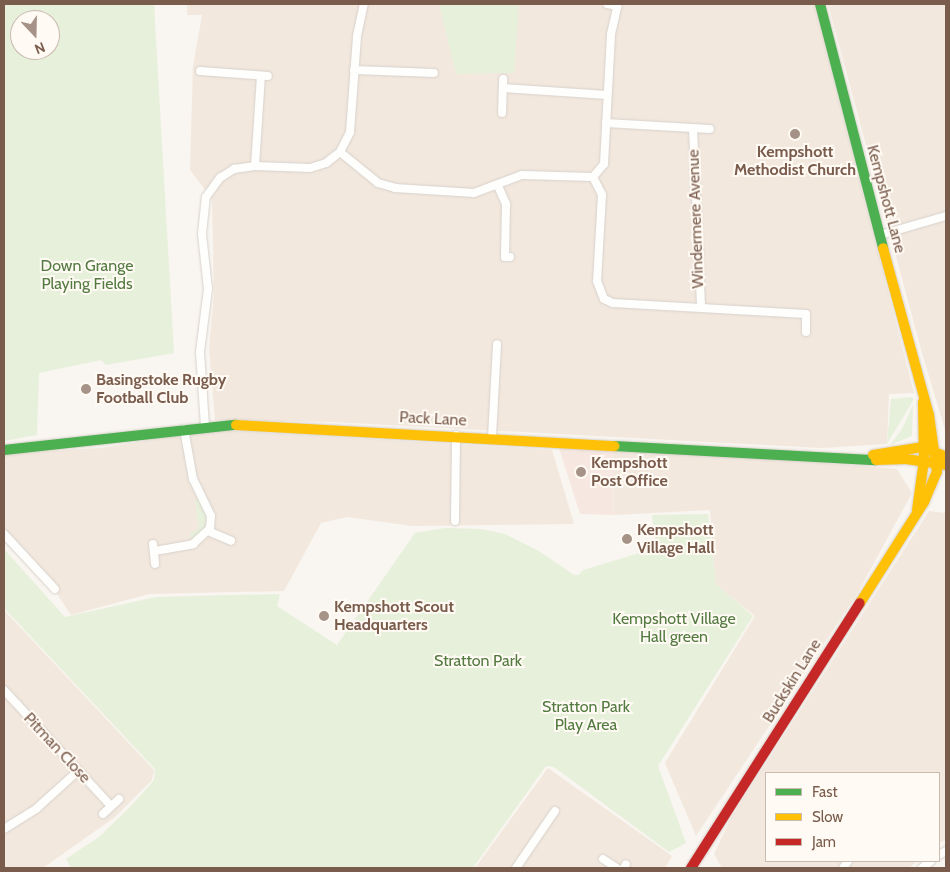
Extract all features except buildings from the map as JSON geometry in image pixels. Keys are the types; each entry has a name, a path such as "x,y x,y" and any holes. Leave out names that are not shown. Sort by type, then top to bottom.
{"street":[{"path":"205,426 200,352 208,289 202,234 204,203 212,187 224,174 239,167 310,168 326,162 340,152 350,132 354,70 364,4"},
{"path":"340,152 388,187 474,193 498,186 522,175 592,177 604,164 611,34 618,5 607,4"},
{"name":"Kempshott Lane","path":"820,4 923,402 929,415 941,459"},
{"path":"354,70 434,74"},
{"path":"200,71 264,76 255,166"},
{"path":"502,113 503,79"},
{"path":"503,88 608,95"},
{"name":"Windermere Avenue","path":"606,122 710,129"},
{"name":"Windermere Avenue","path":"693,129 700,308"},
{"name":"Windermere Avenue","path":"592,177 602,195 597,282 601,297 612,303 806,314 806,332"},
{"path":"498,186 506,204 505,257 510,257"},
{"path":"880,234 946,216"},
{"path":"492,437 496,344"},
{"name":"Kempshott Lane","path":"923,402 923,448"},
{"name":"Pack Lane","path":"4,450 184,428 256,425 862,457 941,459"},
{"path":"156,564 154,548 186,547 208,531 211,516 193,479 184,428"},
{"path":"455,521 456,435"},
{"name":"Pack Lane","path":"862,457 908,447 923,448 941,459"},
{"name":"Buckskin Lane","path":"917,510 924,460 923,448"},
{"name":"Buckskin Lane","path":"691,868 933,484 941,459"},
{"path":"208,531 232,540"},
{"path":"4,534 55,589"},
{"name":"Pitman Close","path":"4,690 111,806"},
{"path":"4,829 37,808 78,771"},
{"path":"103,814 119,799"},
{"path":"516,868 555,811"},
{"path":"603,859 617,868"}],"shaded area":[{"path":"187,4 814,4 914,393 889,394 887,444 822,448 333,422 215,420 209,348 214,295 212,199 190,170 193,66 202,15 187,15"},
{"path":"828,4 946,4 946,433 922,353"},
{"path":"217,430 552,450 574,524 412,526 347,517 321,523 284,591 149,594 71,615 37,564 4,528 4,454 101,448"},
{"path":"558,445 612,447 614,515 580,514"},
{"path":"612,447 897,469 912,493 857,594 696,836 665,763 755,616 715,584 710,510 614,515"},
{"path":"929,511 946,513 946,840 940,843 940,772 765,772 765,862 916,862 909,868 722,868 714,854 731,818"},
{"path":"4,610 154,770 152,780 115,817 43,868 4,868"},
{"path":"548,768 672,856 665,868 475,868"}],"green space":[{"name":"Down Grange Playing Fields","path":"4,4 154,4 174,353 106,365 101,360 39,373 37,435 4,441"},
{"path":"439,4 519,4 514,73 456,74"},
{"path":"911,397 914,399 887,444 891,399"},
{"path":"913,405 912,436 890,445 902,429"},
{"path":"201,499 209,515 208,528 192,542 190,533 199,529 195,501"},
{"name":"Stratton Park","path":"708,514 716,584 753,616 658,766 686,843 669,852 554,767 546,766 473,868 71,868 66,859 99,837 131,806 154,780 155,769 4,608 4,549 65,617 156,597 280,594 277,606 337,645 415,533 445,528 481,529 505,534 539,551 574,575 579,575 583,570 656,548 652,515"}],"traffic: fast":[{"path":"820,4 883,248"},
{"path":"4,450 236,425"},
{"path":"614,446 876,460"}],"traffic: slow":[{"path":"860,603 924,502 937,472 929,415 883,248"},
{"path":"917,510 924,460 923,402"},
{"path":"236,425 614,446"},
{"path":"873,455 923,447 946,457"},
{"path":"876,460 906,459 946,465"}],"traffic: jam":[{"path":"691,868 860,603"}],"place":[{"name":"Kempshott Methodist Church","path":"795,134"},
{"name":"Basingstoke Rugby Football Club","path":"86,389"},
{"name":"Kempshott Post Office","path":"581,472"},
{"name":"Kempshott Village Hall","path":"627,539"},
{"name":"Kempshott Scout Headquarters","path":"324,616"}],"park label":[{"name":"Kempshott Village Hall green","path":"674,628"},
{"name":"Stratton Park Play Area","path":"586,716"}]}
